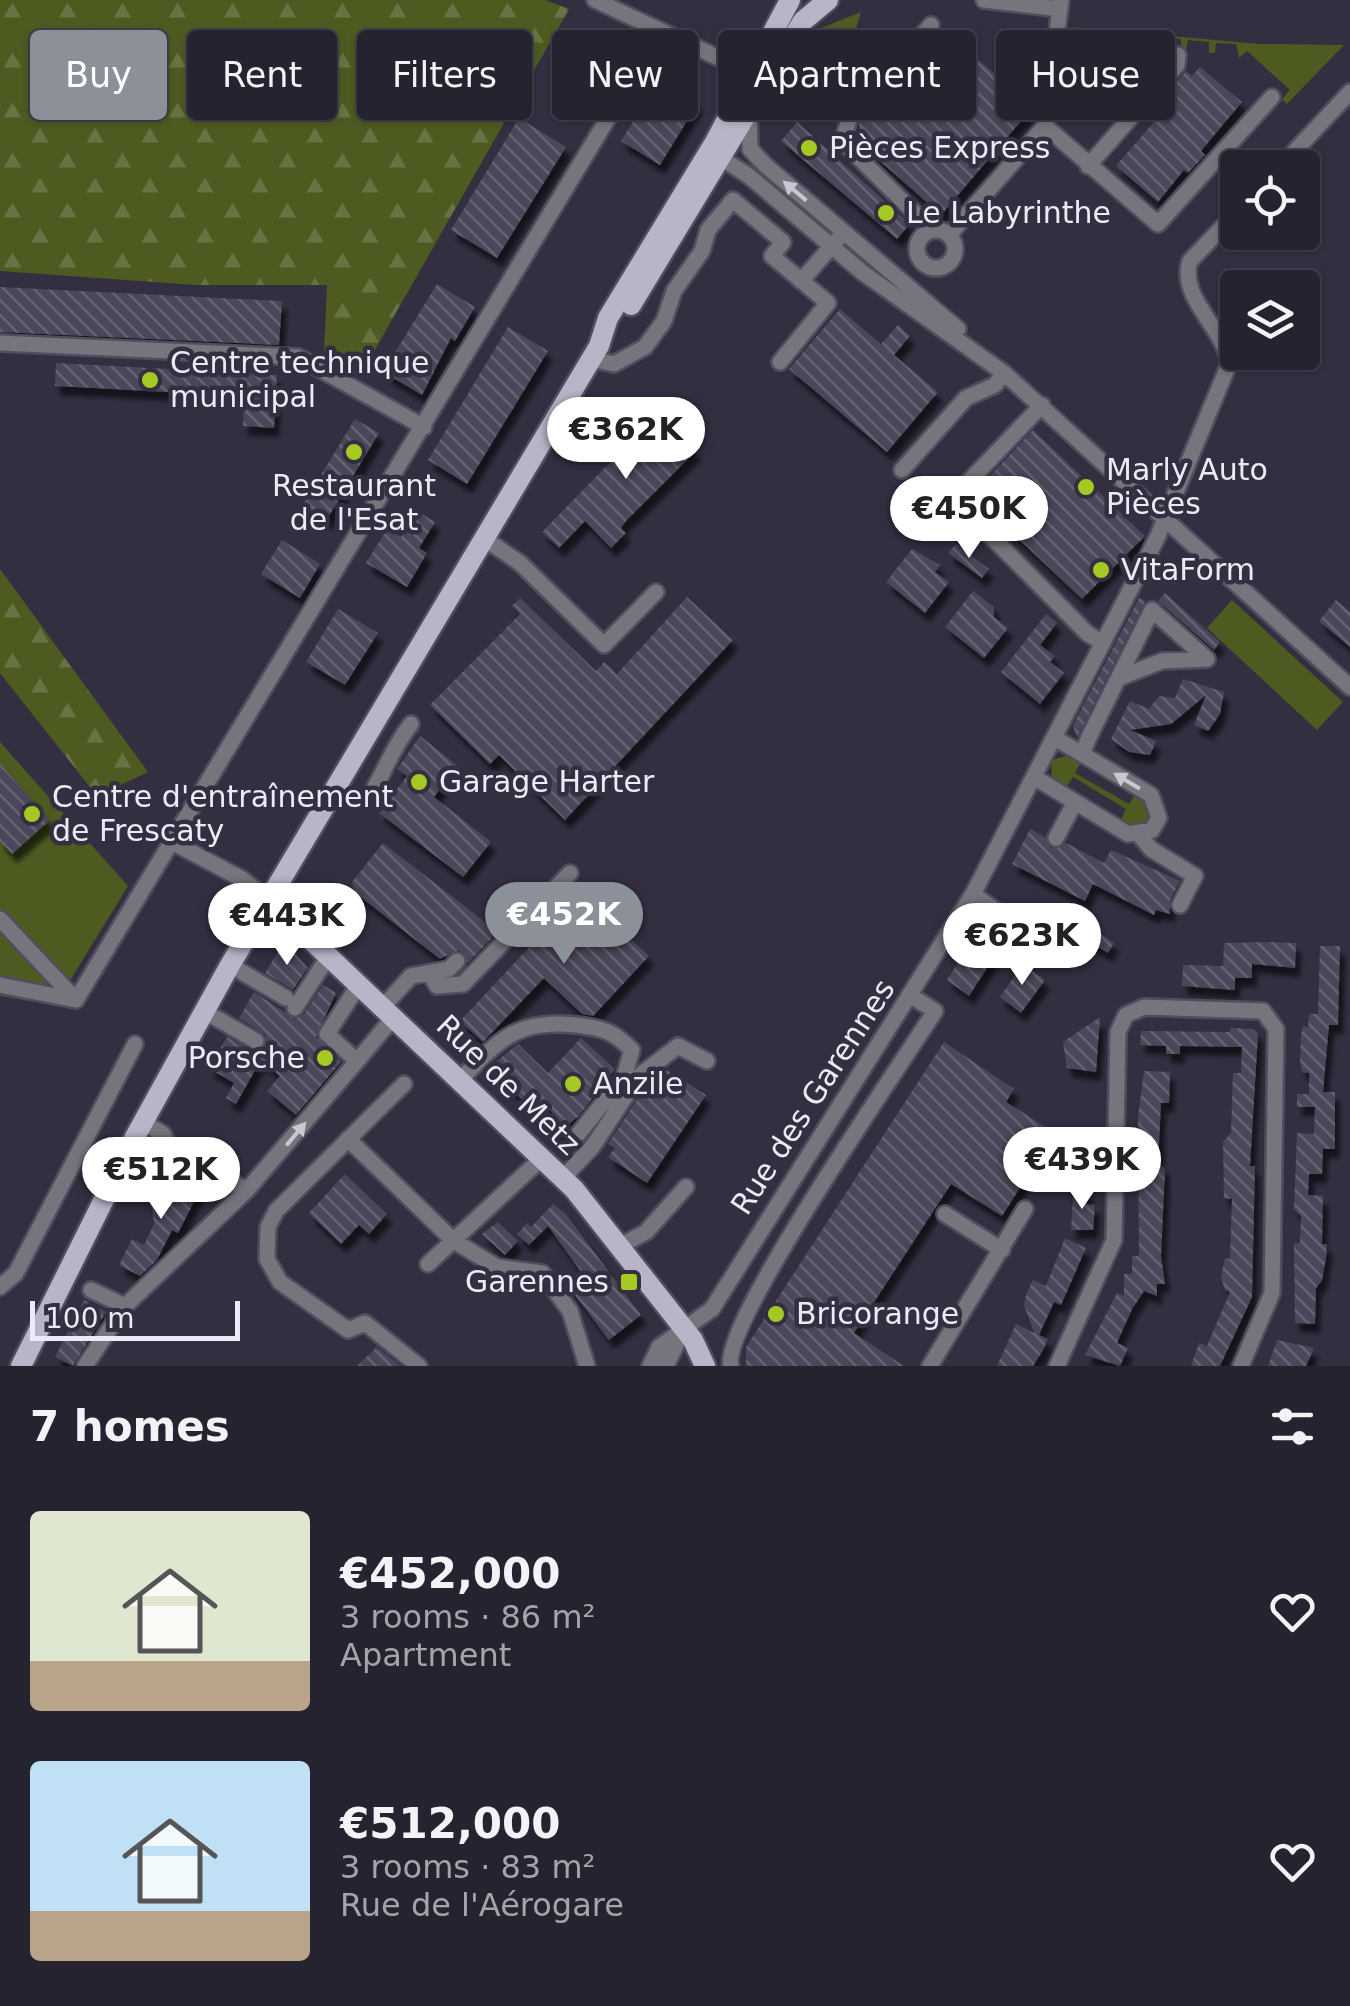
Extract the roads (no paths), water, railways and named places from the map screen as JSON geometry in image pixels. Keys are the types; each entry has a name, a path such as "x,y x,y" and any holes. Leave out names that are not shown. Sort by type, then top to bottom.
{"main road":[{"path":"775,30 790,0"},
{"path":"799,30 828,0"},
{"path":"21,1366 143,1122 204,1010 595,352 620,324 732,120"},
{"path":"718,150 742,120"},
{"name":"Rue de Metz","path":"270,902 562,1178 683,1331 706,1366"},
{"name":"Rue de Metz","path":"683,1331 692,1366"}],"street":[{"path":"598,0 656,30"},
{"path":"949,235 1045,126 1061,5 984,0"},
{"path":"930,25 849,119 844,136 846,145 932,230 949,235 955,246 948,264 929,267 919,258 918,241 932,230"},
{"path":"1088,166 1176,64 1178,55"},
{"path":"1296,150 1350,92"},
{"path":"1045,126 1158,224 1272,98"},
{"path":"76,1000 607,120"},
{"path":"749,120 750,149 844,232 884,277"},
{"path":"718,150 832,246 884,277 1002,372 1348,681"},
{"path":"595,352 614,364 645,347 702,250 704,238 734,200 782,242 772,256 828,303 780,362"},
{"name":"Rue des Garennes","path":"650,1366 660,1347 712,1308 912,996 973,894 1166,518 1229,364 1224,344 1189,286 1186,272 1190,261 1220,230"},
{"path":"802,281 844,232"},
{"path":"884,277 919,258"},
{"path":"0,343 298,357 424,427"},
{"path":"902,470 966,398 995,385 1002,372"},
{"path":"1042,406 953,498 1088,634 1103,643"},
{"path":"485,539 520,563 604,645 656,592"},
{"path":"1082,754 1152,610 1207,658 1162,661 1119,678"},
{"path":"367,800 383,776 389,751 411,724"},
{"path":"1034,777 1128,834 1140,836 1152,830 1159,818 1151,795 1055,738"},
{"path":"366,739 389,751"},
{"path":"1056,838 1075,802"},
{"path":"1140,836 1151,849 1196,876 1180,905"},
{"path":"174,843 242,879 270,902"},
{"path":"430,974 437,986 463,984 570,873"},
{"path":"973,894 1028,934"},
{"path":"0,919 76,1000"},
{"path":"230,966 290,1003 328,958"},
{"path":"85,1366 125,1306 247,1190 357,1061 410,976 449,969 457,961"},
{"path":"0,985 76,1000"},
{"path":"357,1061 327,1034 358,986"},
{"path":"732,1366 730,1349 766,1273 935,1010 912,996"},
{"path":"1263,1011 1274,996"},
{"path":"1057,1366 1114,1240 1121,1024 1126,1015 1144,1007 1263,1011 1272,1019 1278,1042 1272,1293 1242,1366"},
{"path":"204,1010 256,1041"},
{"path":"460,1080 510,1033 542,1022 611,1029 632,1050 624,1077 579,1133"},
{"path":"0,1287 16,1272 135,1044"},
{"path":"562,1178 593,1146 638,1076 678,1046 706,1061"},
{"path":"404,1084 276,1211 266,1243 267,1259 292,1294 348,1330 365,1323 382,1332 419,1366"},
{"path":"143,1122 163,1134 172,1152 247,1190"},
{"path":"348,1139 454,1241 496,1267 542,1272 570,1311 587,1366"},
{"path":"428,1264 542,1158"},
{"path":"796,1176 820,1192"},
{"path":"618,1247 646,1232 686,1186"},
{"path":"930,1366 1025,1209"},
{"path":"944,1214 1002,1250"},
{"path":"91,1290 125,1306"},
{"name":"Rue des Garennes","path":"666,1366 683,1331"}],"place":[{"name":"Pièces Express","path":"809,148"},
{"name":"Le Labyrinthe","path":"886,213"},
{"name":"Centre technique municipal","path":"150,380"},
{"name":"Restaurant de l'Esat","path":"354,452"},
{"name":"Marly Auto Pièces","path":"1086,487"},
{"name":"VitaForm","path":"1101,570"},
{"name":"Garage Harter","path":"419,782"},
{"name":"Centre d'entraînement de Frescaty","path":"32,814"},
{"name":"Porsche","path":"325,1058"},
{"name":"Anzile","path":"573,1084"},
{"name":"Garennes","path":"629,1282"},
{"name":"Bricorange","path":"776,1314"}]}
